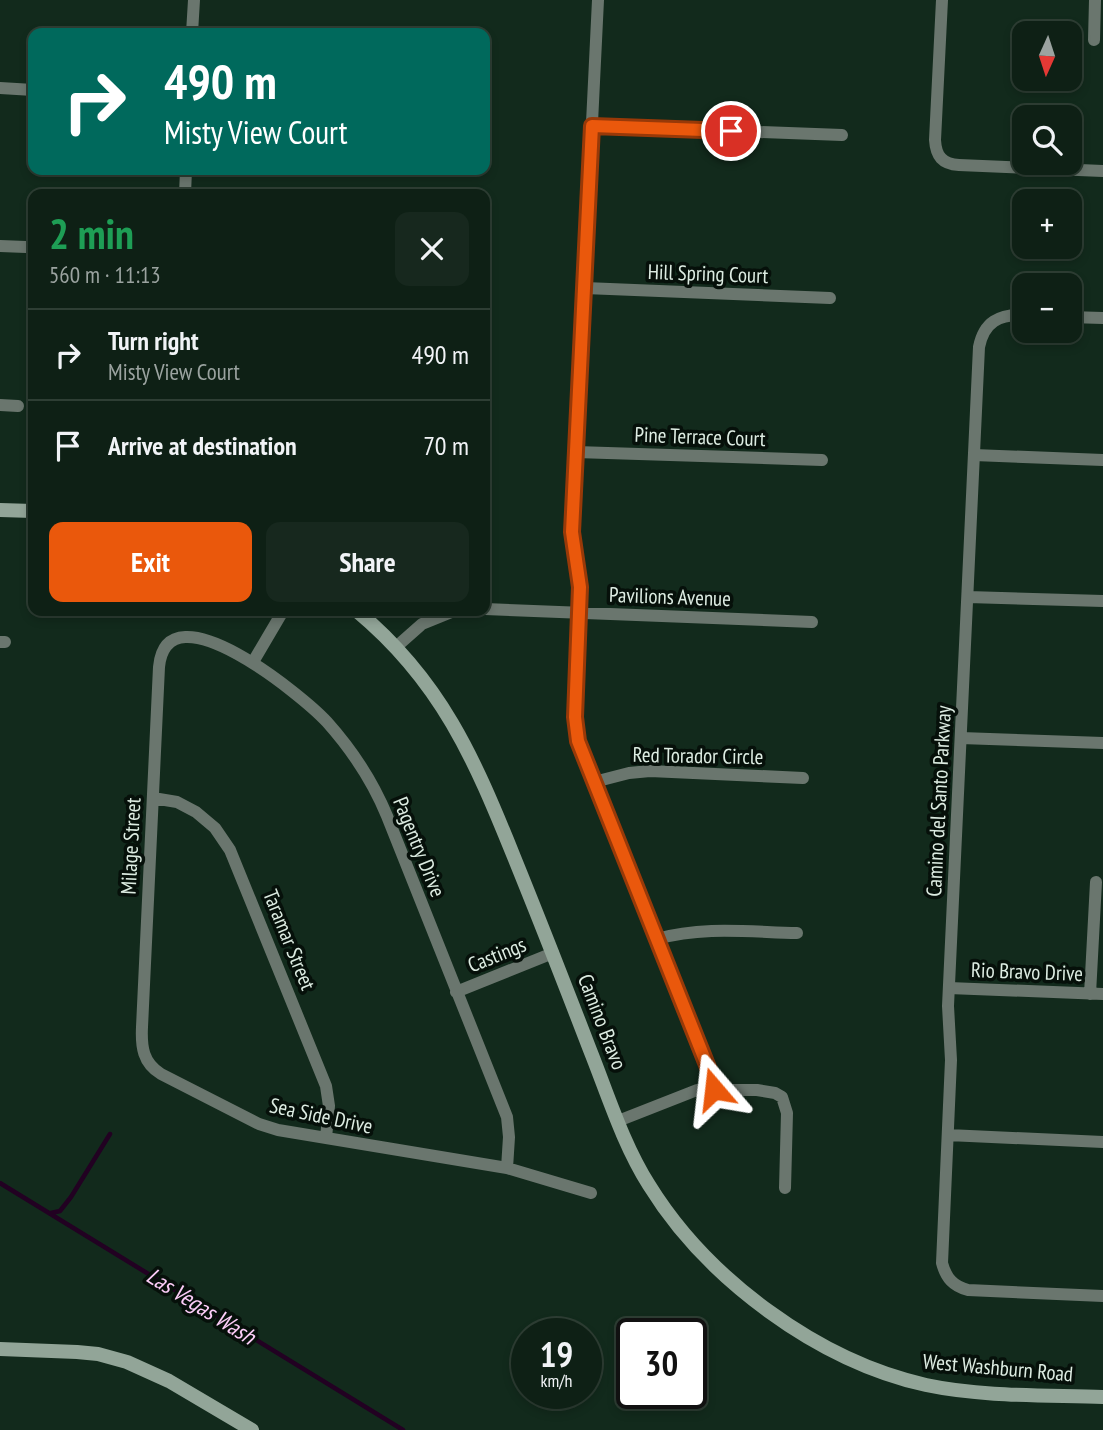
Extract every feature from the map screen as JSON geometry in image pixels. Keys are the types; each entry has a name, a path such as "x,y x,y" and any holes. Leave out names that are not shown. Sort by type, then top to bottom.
{"street":[{"path":"192,28 194,0"},
{"path":"598,0 572,532 579,578 575,717 578,741 709,1070 714,1089"},
{"path":"942,0 935,140 940,159 959,166 1103,170"},
{"path":"1094,40 1095,0"},
{"path":"0,88 28,90"},
{"path":"592,126 842,135"},
{"path":"0,246 26,247"},
{"name":"Hill Spring Court","path":"584,289 830,298"},
{"name":"Camino del Santo Parkway","path":"1012,316 1002,317 990,323 979,347 949,988 951,1060 942,1256 950,1281 968,1290 1103,1296"},
{"path":"1082,317 1103,318"},
{"path":"0,405 18,406"},
{"name":"Pine Terrace Court","path":"576,452 822,460"},
{"path":"974,455 1103,460"},
{"path":"0,510 28,511"},
{"path":"968,597 1103,601"},
{"name":"Pavilions Avenue","path":"490,609 812,622"},
{"path":"253,662 280,616"},
{"name":"Camino Bravo","path":"362,616 396,647 429,686 469,751 553,953 618,1121 636,1163 663,1207 716,1266 749,1296 799,1331 850,1359 890,1375"},
{"path":"396,647 422,624 442,616"},
{"name":"Pagentry Drive","path":"172,641 196,637 253,662 316,710 363,769 387,816 507,1117 507,1168"},
{"name":"Milage Street","path":"144,1057 142,1027 160,659 172,641"},
{"path":"961,738 1103,743"},
{"name":"Red Torador Circle","path":"594,782 650,771 803,778"},
{"name":"Taramar Street","path":"153,798 177,802 206,819 222,838 237,863 326,1086 327,1139"},
{"path":"1096,883 1096,994"},
{"path":"657,939 694,930 797,933"},
{"name":"Castings","path":"456,992 553,953"},
{"name":"Rio Bravo Drive","path":"949,988 1096,994"},
{"name":"Sea Side Drive","path":"144,1057 151,1067 161,1074 259,1124 278,1130 507,1168 591,1193"},
{"path":"618,1121 691,1092 714,1089 757,1090 782,1097 788,1122 785,1188"},
{"path":"948,1135 1103,1142"},
{"path":"0,1349 98,1354 127,1362 169,1381 251,1430"},
{"name":"West Washburn Road","path":"890,1375 944,1388 1103,1397"}],"waterway":[{"path":"51,1213 60,1211 71,1197 110,1134"},
{"name":"Las Vegas Wash","path":"0,1183 403,1430"}],"route":[{"path":"714,1089 709,1070 578,741 575,717 580,587 572,532 592,126 731,131"}]}
